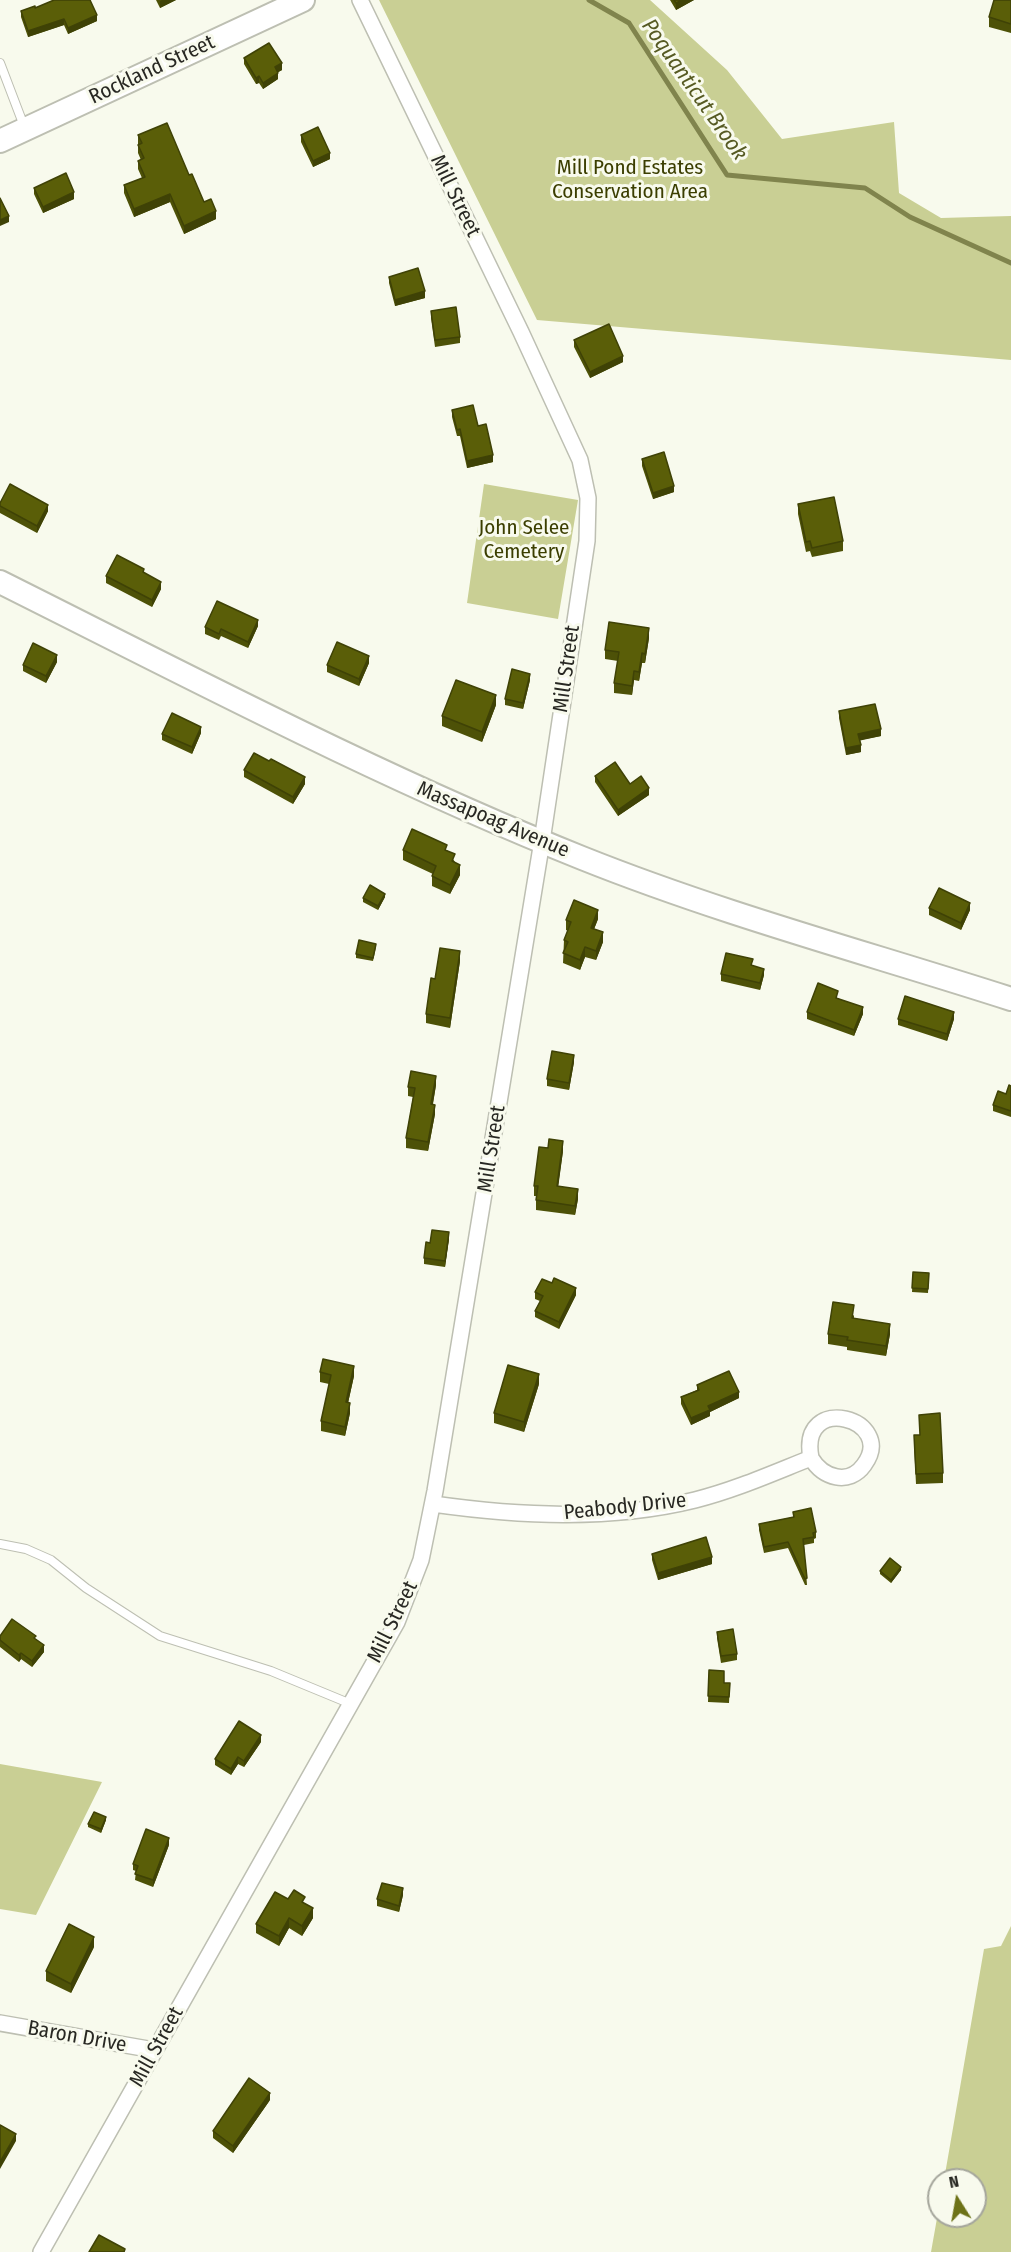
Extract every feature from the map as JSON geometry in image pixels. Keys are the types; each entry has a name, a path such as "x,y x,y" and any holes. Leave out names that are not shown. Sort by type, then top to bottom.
{"main road":[{"name":"Rockland Street","path":"0,141 303,0"},
{"name":"Massapoag Avenue","path":"0,582 326,745 465,809 542,841 673,892 1011,999"}],"street":[{"name":"Mill Street","path":"41,2252 397,1622 421,1560 464,1322 542,841 587,541 588,498 580,460 521,332 360,0"},
{"path":"832,1418 851,1419 866,1433 870,1452 861,1469 853,1475 833,1477 824,1473 811,1458 811,1439 822,1423 832,1418"},
{"name":"Peabody Drive","path":"432,1504 486,1511 544,1514 608,1512 659,1507 696,1500 735,1488 811,1458"},
{"name":"Baron Drive","path":"0,2023 154,2050"}],"lane":[{"path":"0,63 25,129"},
{"path":"0,1544 26,1549 51,1560 86,1588 160,1636 271,1671 351,1704"}],"green space":[{"name":"Mill Pond Estates Conservation Area","path":"379,0 650,0 727,70 782,139 894,122 899,193 941,218 1011,216 1011,360 537,320"},
{"name":"John Selee Cemetery","path":"484,484 578,500 558,619 467,603"},
{"path":"0,1764 102,1782 36,1915 0,1909"},
{"path":"1011,1926 1011,2252 931,2252 935,2228 987,2228 987,2168 946,2168 984,1949 1001,1946"}],"building":[{"path":"54,0 90,0 97,15 68,28 64,19 28,31 21,11"},
{"path":"994,0 1011,0 1011,24 989,17"},
{"path":"269,43 282,63 275,67 278,73 263,83 259,76 256,78 244,58"},
{"path":"167,123 189,175 192,174 204,202 211,199 216,211 184,226 170,194 134,209 124,185 145,177 138,161 144,158 138,145 142,143 138,135"},
{"path":"318,127 330,153 313,161 301,135"},
{"path":"66,173 74,192 43,207 34,188"},
{"path":"0,198 9,216 0,220"},
{"path":"418,268 425,291 395,300 389,277"},
{"path":"456,307 460,337 435,340 431,311"},
{"path":"609,324 623,356 590,372 574,340"},
{"path":"473,405 478,426 486,424 493,455 467,461 460,429 457,430 452,410"},
{"path":"664,452 674,486 653,493 642,459"},
{"path":"10,484 48,505 37,526 0,506"},
{"path":"834,497 843,541 812,548 810,541 806,542 798,504"},
{"path":"117,555 144,569 143,572 161,582 152,600 106,576"},
{"path":"217,601 258,620 248,642 221,629 219,634 205,627"},
{"path":"609,622 649,628 645,654 642,653 639,672 634,671 632,686 614,683 619,652 605,650"},
{"path":"337,642 369,656 359,679 327,665"},
{"path":"33,643 57,655 46,676 23,665"},
{"path":"512,669 530,674 523,703 505,699"},
{"path":"456,680 496,695 482,732 442,716"},
{"path":"875,704 881,729 858,734 861,745 846,748 839,711"},
{"path":"172,713 201,727 192,747 162,734"},
{"path":"254,753 269,761 271,759 305,777 293,797 244,770"},
{"path":"615,762 630,784 641,776 649,788 618,810 595,776"},
{"path":"412,829 447,845 445,850 455,854 452,861 460,865 450,885 432,876 436,866 403,850"},
{"path":"370,885 385,894 378,906 363,898"},
{"path":"939,888 970,903 961,923 929,908"},
{"path":"574,900 598,910 591,928 603,932 596,951 585,947 580,960 563,953 568,942 564,940 571,922 566,920"},
{"path":"359,940 376,944 373,958 356,954"},
{"path":"440,948 460,951 450,1018 426,1014 431,978 435,979"},
{"path":"726,953 753,959 751,965 764,969 760,983 721,974"},
{"path":"818,983 838,991 836,998 863,1007 854,1030 807,1012"},
{"path":"905,996 954,1012 947,1034 898,1019"},
{"path":"552,1051 574,1055 569,1083 547,1079"},
{"path":"411,1071 436,1076 431,1104 435,1105 428,1142 406,1138 415,1088 408,1087"},
{"path":"1009,1085 1011,1086 1011,1111 993,1105 998,1091 1006,1094"},
{"path":"549,1139 563,1141 557,1186 578,1189 575,1206 536,1200 538,1186 534,1186 539,1147 548,1148"},
{"path":"432,1230 449,1232 445,1261 424,1258 426,1242 430,1243"},
{"path":"913,1272 929,1273 928,1289 912,1288"},
{"path":"554,1278 576,1288 559,1322 535,1311 543,1296 535,1292 542,1279 552,1283"},
{"path":"833,1302 854,1305 852,1318 890,1324 886,1346 847,1340 848,1337 828,1334"},
{"path":"323,1359 354,1366 346,1402 350,1403 345,1427 321,1421 331,1375 320,1372"},
{"path":"508,1365 539,1374 524,1422 494,1413"},
{"path":"729,1371 739,1392 708,1406 710,1410 691,1418 681,1397 699,1390 697,1385"},
{"path":"940,1413 943,1473 916,1474 914,1435 920,1435 919,1415"},
{"path":"811,1508 816,1532 813,1533 814,1537 803,1539 807,1578 805,1579 788,1542 764,1547 759,1524 794,1517 793,1512"},
{"path":"706,1537 712,1557 658,1573 652,1554"},
{"path":"890,1558 901,1567 891,1580 880,1571"},
{"path":"12,1619 36,1636 34,1638 44,1645 32,1661 21,1653 19,1655 0,1640 0,1636"},
{"path":"733,1629 737,1654 721,1656 717,1632"},
{"path":"709,1670 724,1671 724,1683 730,1683 729,1697 708,1696"},
{"path":"239,1721 261,1735 244,1761 238,1757 231,1769 215,1759"},
{"path":"94,1812 106,1817 101,1829 88,1824"},
{"path":"146,1829 169,1838 153,1880 135,1874 138,1866 133,1864"},
{"path":"382,1883 403,1888 399,1906 377,1899"},
{"path":"294,1890 305,1897 302,1902 313,1908 302,1926 289,1918 279,1936 256,1924 275,1892 288,1899"},
{"path":"69,1924 94,1937 71,1984 46,1971"},
{"path":"249,2078 270,2093 233,2146 213,2131"},
{"path":"0,2125 16,2134 0,2162"},
{"path":"99,2235 125,2249 124,2252 89,2252"}],"waterway":[{"name":"Poquanticut Brook","path":"589,0 629,23 727,175 865,188 910,217 1011,263"}]}
